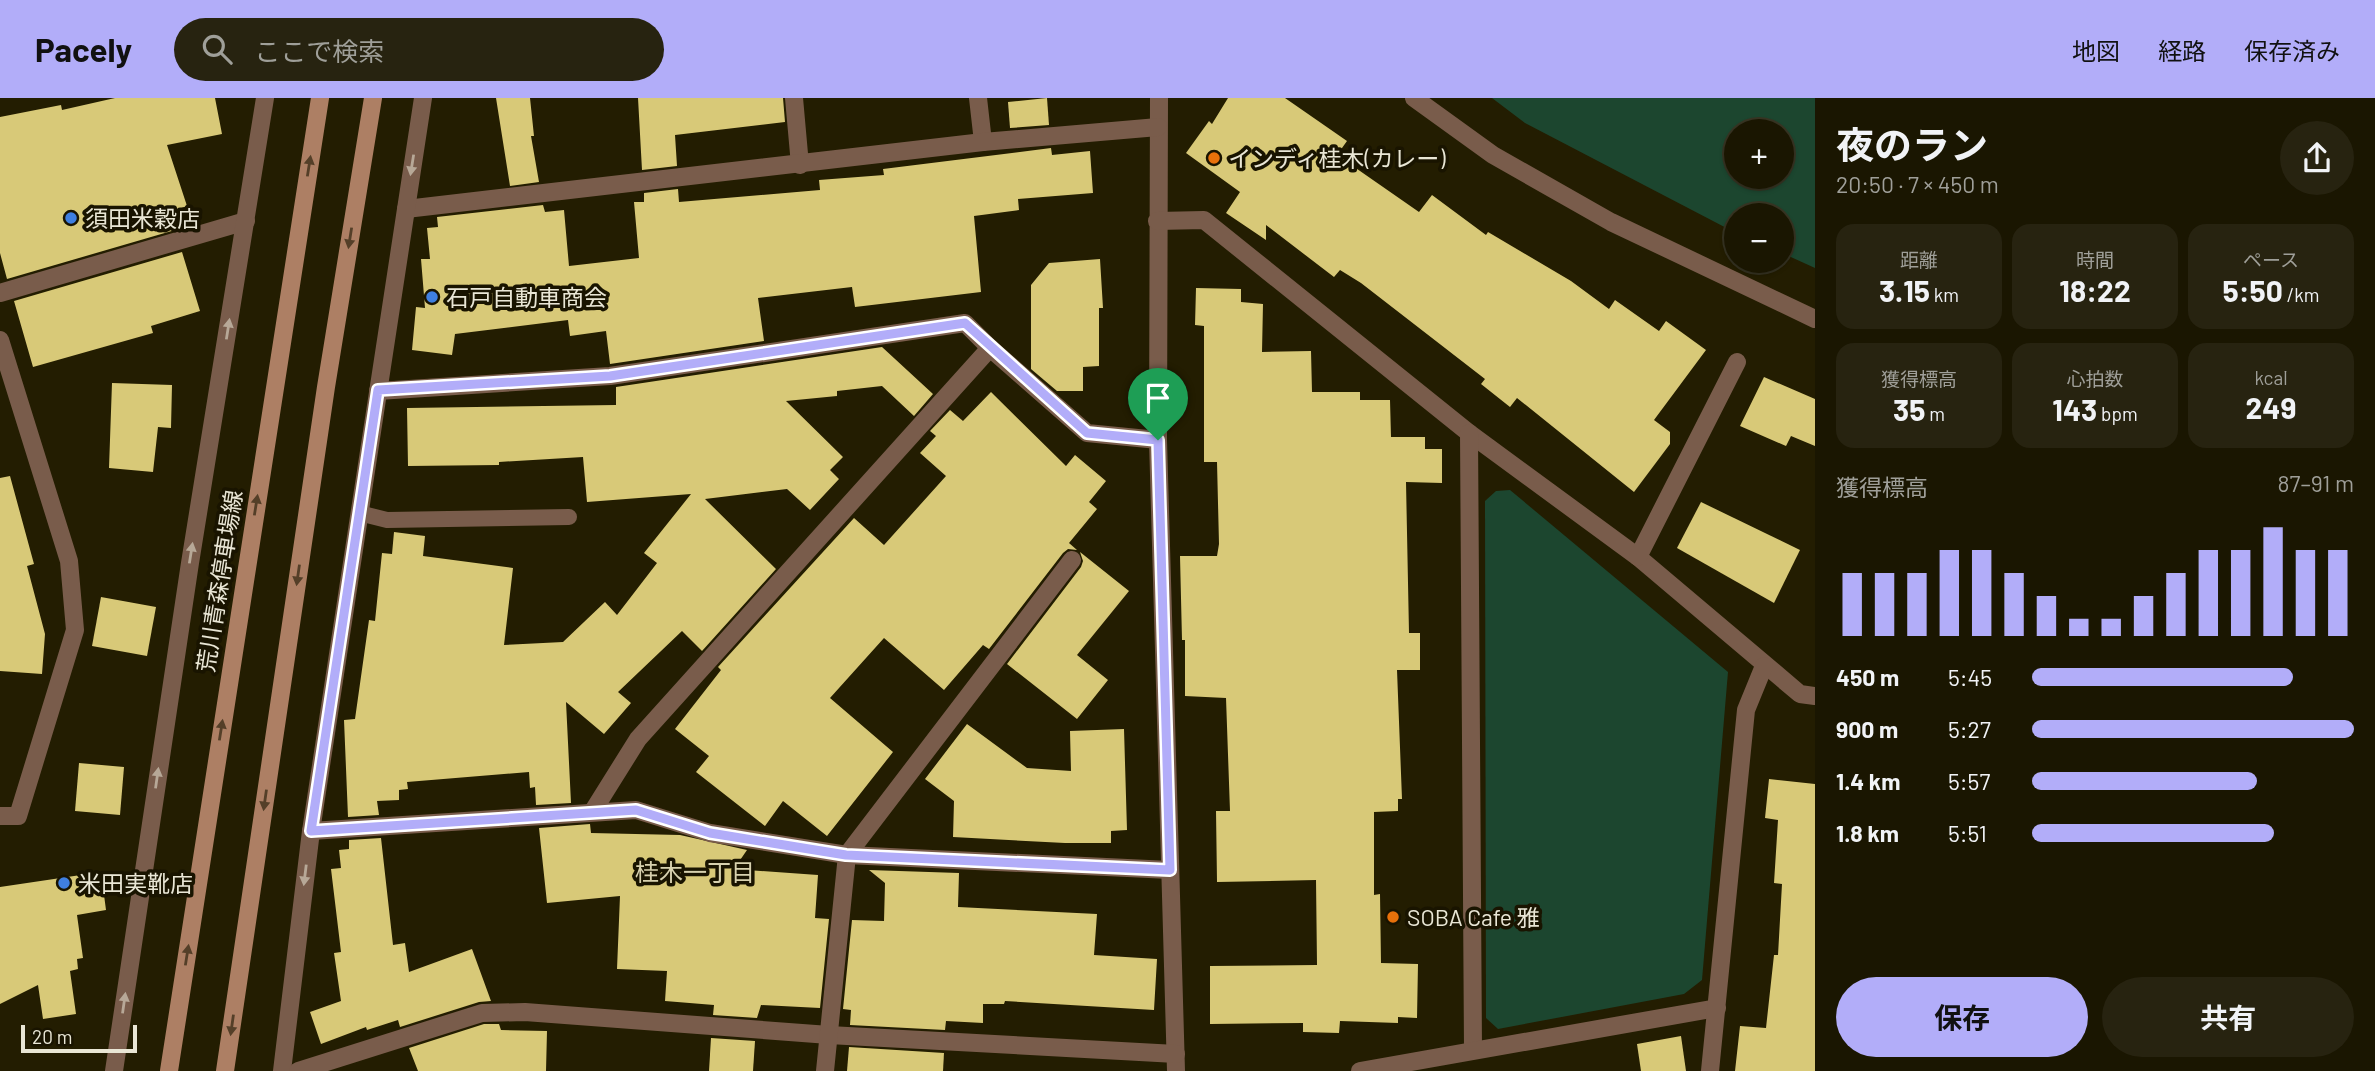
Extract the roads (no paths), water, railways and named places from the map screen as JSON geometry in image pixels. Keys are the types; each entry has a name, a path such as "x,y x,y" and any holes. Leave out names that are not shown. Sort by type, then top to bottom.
{"main road":[{"name":"荒川青森停車場線","path":"169,1071 320,98"},
{"path":"225,1071 326,387 373,98"}],"street":[{"path":"114,1071 190,563 265,98"},
{"path":"282,1071 311,831 423,98"},
{"path":"794,98 800,165"},
{"path":"978,98 983,142"},
{"path":"298,1071 482,1013 525,1012 1176,1062 1158,440 1159,98"},
{"path":"1414,98 1493,155 1611,222 1815,319"},
{"path":"406,209 983,142 1157,127"},
{"path":"1157,221 1204,220 1469,433 1638,557 1764,666 1800,694 1815,696"},
{"path":"0,293 246,221"},
{"path":"378,390 610,376 965,323 1087,433 1158,440"},
{"path":"0,340 69,561 75,630 18,817 0,816"},
{"path":"593,811 638,739 990,348"},
{"path":"1638,557 1737,362"},
{"path":"1469,433 1473,1050"},
{"path":"825,1071 846,855 1073,560"},
{"path":"1710,1071 1746,710 1764,666"},
{"path":"311,831 636,810 710,833 846,855 1170,870"},
{"path":"1360,1071 1717,1008"}],"lane":[{"path":"359,513 387,520 569,517"}],"place":[{"name":"インディ桂木(カレー)","path":"1214,158"},
{"name":"須田米穀店","path":"71,218"},
{"name":"石戸自動車商会","path":"432,297"},
{"name":"米田実靴店","path":"64,883"},
{"name":"SOBA Cafe 雅","path":"1393,917"}],"district":[{"name":"桂木一丁目","path":"695,871"}]}
